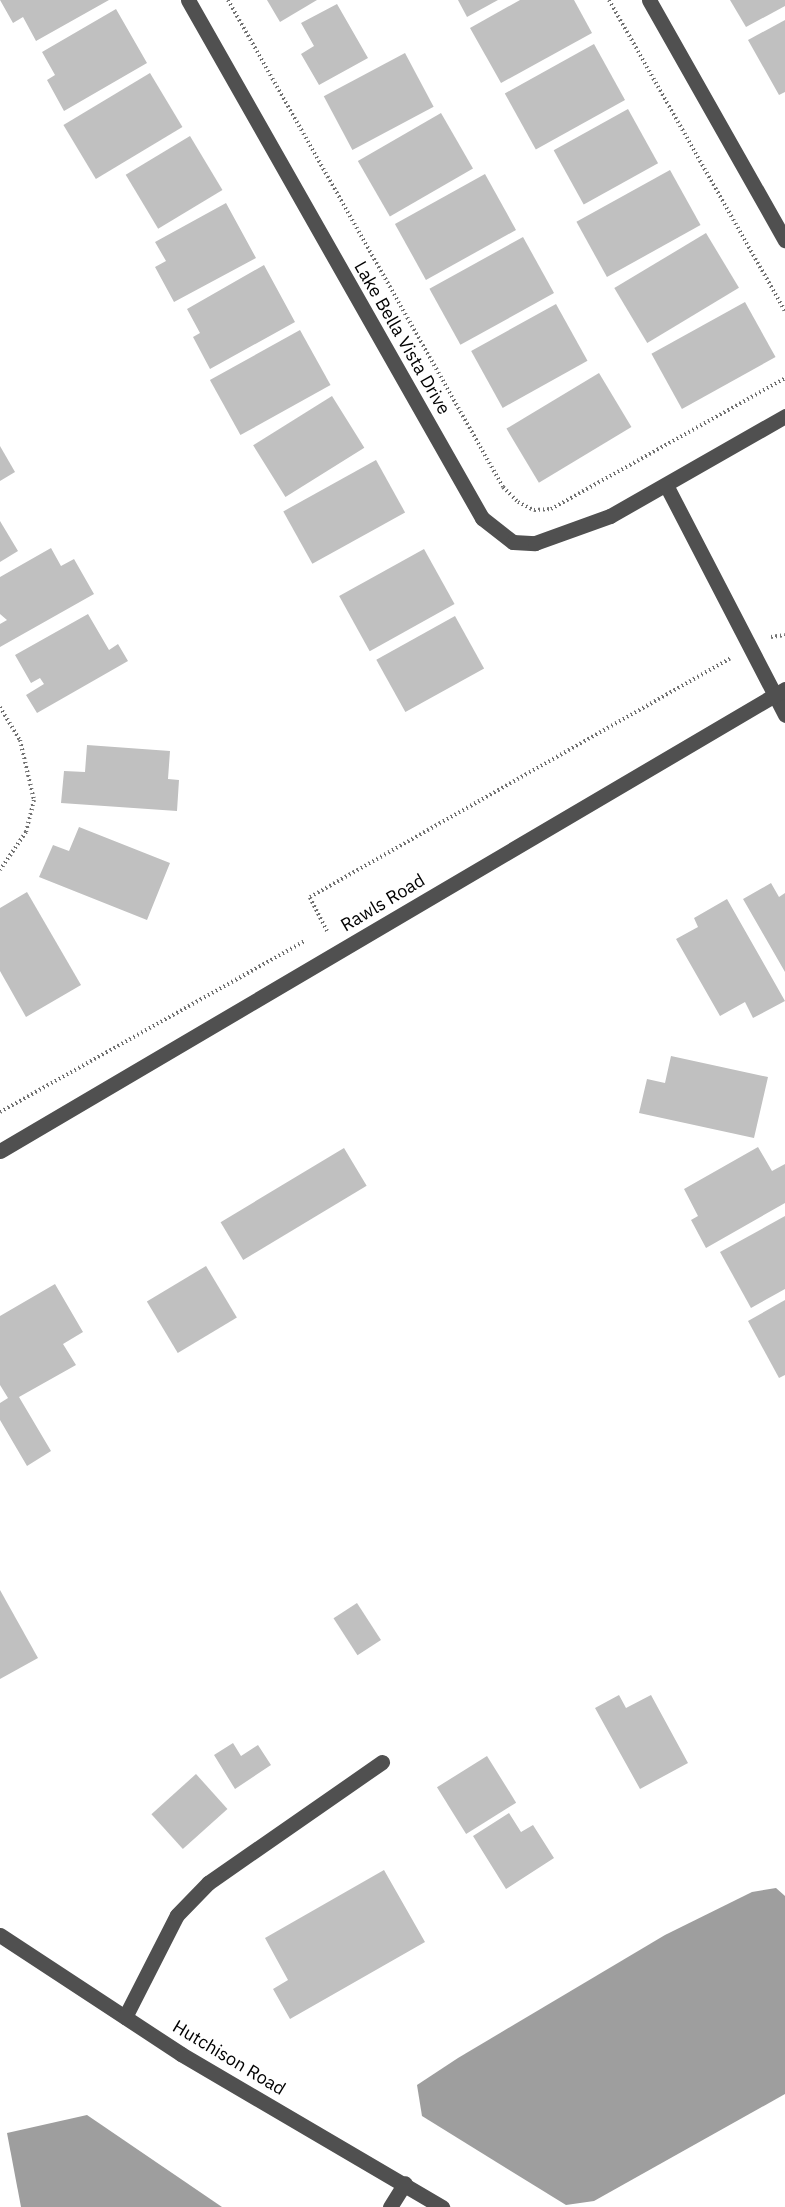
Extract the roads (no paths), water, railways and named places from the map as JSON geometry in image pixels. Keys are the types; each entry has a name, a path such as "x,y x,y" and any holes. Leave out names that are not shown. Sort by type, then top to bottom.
{"street":[{"name":"Lake Bella Vista Drive","path":"188,0 482,518 513,542 535,543 610,516 785,416"},
{"path":"650,0 785,240"},
{"path":"666,485 749,648 779,692 785,715"},
{"name":"Rawls Road","path":"0,1151 779,692"},
{"path":"125,2017 177,1915 208,1883 382,1762"},
{"name":"Hutchison Road","path":"0,1935 181,2054 405,2183 442,2207"},
{"path":"390,2207 405,2183"}]}
